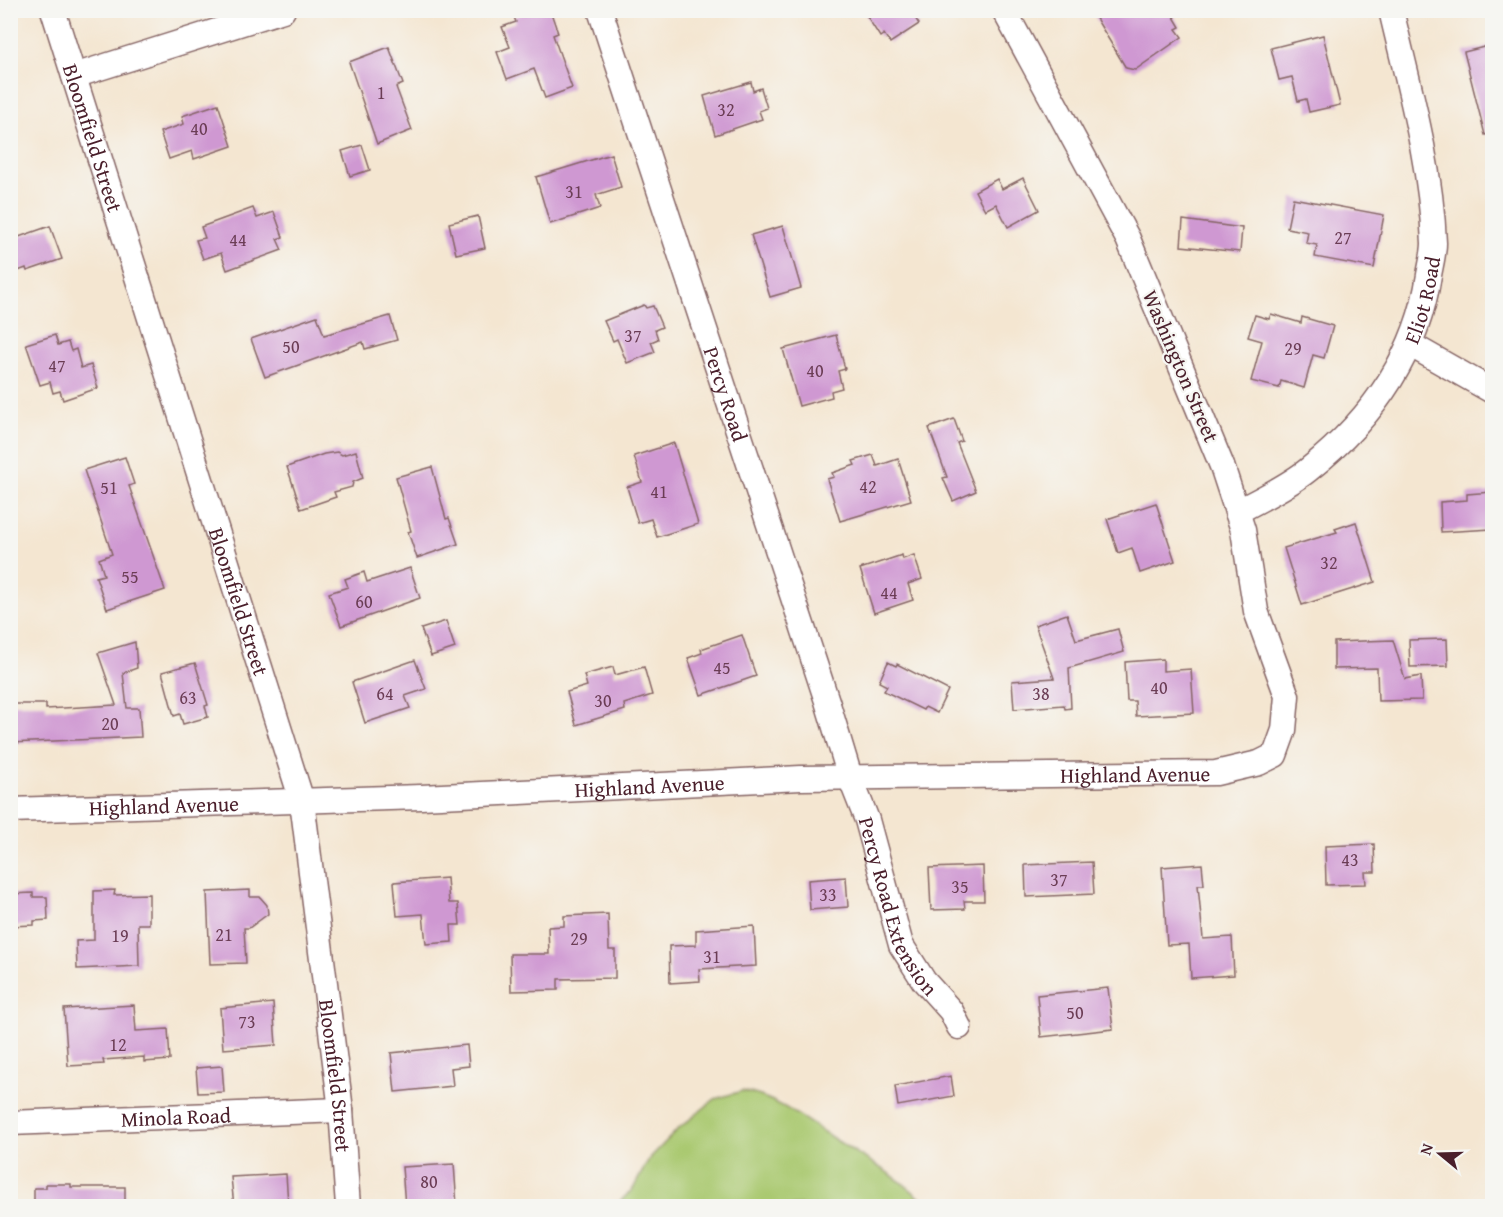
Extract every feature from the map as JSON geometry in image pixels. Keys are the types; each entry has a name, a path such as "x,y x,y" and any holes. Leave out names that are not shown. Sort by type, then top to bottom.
{"street":[{"name":"Bloomfield Street","path":"53,10 302,801 341,1110 348,1206"},
{"path":"74,76 283,10"},
{"name":"Percy Road","path":"600,10 850,777"},
{"name":"Washington Street","path":"1004,10 1128,239 1222,466 1237,512 1256,611 1287,696 1284,730 1279,744"},
{"name":"Eliot Road","path":"1237,512 1306,472 1352,432 1382,393 1411,345 1426,296 1434,245 1427,169 1391,10"},
{"path":"1411,345 1492,391"},
{"name":"Highland Avenue","path":"10,810 302,801 850,777 1216,773 1259,762 1275,755 1279,744"},
{"name":"Percy Road Extension","path":"850,777 867,820 901,945 924,981 951,1011 959,1027"},
{"name":"Minola Road","path":"10,1123 341,1110"}],"green space":[{"path":"742,1091 781,1105 897,1179 928,1206 615,1206 633,1189 649,1159 678,1129 715,1099"}],"building":[{"path":"531,10 550,10 558,33 553,35 572,88 545,98 534,69 507,79 497,52 510,47 502,27 516,22 514,17"},
{"path":"863,10 910,10 919,24 890,43 884,34 880,37"},
{"path":"1091,10 1170,10 1180,27 1176,29 1182,37 1135,70 1126,68"},
{"path":"1323,35 1340,105 1309,112 1306,99 1298,101 1292,77 1279,80 1271,48"},
{"path":"1492,45 1492,134 1485,135 1464,52"},
{"path":"389,47 403,84 396,87 412,130 377,144 349,62"},
{"path":"751,82 753,91 761,88 767,108 759,111 762,119 715,135 704,96"},
{"path":"218,104 232,146 194,159 192,151 169,159 160,132 184,124 182,116"},
{"path":"362,145 370,170 350,176 342,151"},
{"path":"611,154 621,187 596,195 600,208 550,224 536,177"},
{"path":"1023,178 1039,210 1008,227 996,204 985,210 975,191 997,179 1002,189"},
{"path":"1293,198 1384,215 1374,268 1315,257 1317,245 1306,243 1308,232 1287,228"},
{"path":"253,208 257,218 274,212 283,237 277,239 282,250 227,270 221,253 203,259 196,240 205,238 201,227"},
{"path":"478,216 485,248 456,254 449,223"},
{"path":"1183,220 1242,228 1240,252 1181,246"},
{"path":"50,226 62,259 27,271 26,268 10,274 10,240"},
{"path":"783,226 801,288 770,297 751,235"},
{"path":"644,305 646,308 653,306 662,327 655,330 658,339 651,342 655,352 627,363 617,339 613,341 604,321"},
{"path":"1271,314 1301,323 1302,317 1333,326 1324,358 1313,355 1304,388 1281,381 1279,388 1251,381 1262,341 1248,337 1255,315 1269,319"},
{"path":"317,316 324,335 390,316 397,340 365,349 363,342 265,377 251,339"},
{"path":"55,335 58,345 68,342 71,351 76,349 81,368 91,365 98,388 63,400 60,391 53,393 50,382 40,385 26,344"},
{"path":"836,335 845,369 838,371 842,388 831,391 832,397 799,406 783,349"},
{"path":"954,419 962,441 957,443 976,491 953,501 943,478 947,477 929,428"},
{"path":"674,443 698,524 657,537 651,519 638,523 627,487 642,482 634,456"},
{"path":"356,451 363,478 353,482 352,487 334,492 336,497 301,509 287,467 324,454 337,452 342,455"},
{"path":"873,455 877,466 898,459 911,500 840,521 827,479 834,477 832,473 855,465 853,461"},
{"path":"125,457 134,484 129,486 165,590 107,609 96,577 104,575 99,559 112,554 84,470"},
{"path":"432,467 446,519 449,518 458,544 417,558 408,532 411,531 396,477"},
{"path":"1492,492 1492,529 1441,532 1440,502 1467,500 1467,494"},
{"path":"1156,503 1175,561 1140,573 1132,548 1118,553 1107,519"},
{"path":"1356,522 1375,582 1302,605 1284,548 1337,532 1335,529"},
{"path":"902,555 903,559 914,555 922,579 908,584 913,600 874,613 860,569"},
{"path":"410,568 420,598 341,626 329,593 348,587 345,579 364,572 367,582"},
{"path":"1067,614 1076,640 1118,629 1124,652 1069,668 1071,708 1065,709 1064,705 1014,709 1012,681 1054,678 1035,625"},
{"path":"446,621 455,648 431,656 421,629"},
{"path":"742,635 756,676 701,695 688,658 702,653 701,649"},
{"path":"1447,639 1448,666 1410,667 1409,640"},
{"path":"1393,640 1405,679 1421,676 1422,700 1378,701 1377,668 1334,669 1334,642"},
{"path":"135,642 137,668 123,673 127,708 139,708 141,737 10,743 10,704 46,704 46,709 116,705 98,653"},
{"path":"1163,659 1163,671 1191,669 1194,713 1136,716 1135,701 1127,701 1125,662"},
{"path":"415,660 426,689 405,696 410,708 365,723 352,682"},
{"path":"888,662 896,666 897,664 948,690 937,713 925,707 923,710 884,691 887,686 879,682"},
{"path":"195,663 208,705 205,706 208,717 183,724 180,714 174,716 162,672"},
{"path":"613,667 615,675 644,667 652,695 624,704 625,710 576,725 567,692 587,686 584,675"},
{"path":"1374,844 1375,872 1365,872 1366,884 1326,885 1325,846"},
{"path":"1092,862 1094,894 1026,897 1025,865"},
{"path":"1202,864 1204,885 1198,885 1203,939 1232,937 1234,975 1191,978 1189,944 1167,945 1162,867"},
{"path":"983,866 984,901 964,901 965,909 931,910 929,868"},
{"path":"846,877 848,907 810,910 808,880"},
{"path":"447,878 449,903 458,903 460,925 451,925 452,942 426,944 423,914 397,916 394,882"},
{"path":"115,890 114,895 149,894 149,924 138,924 139,966 77,969 76,941 94,940 94,891"},
{"path":"250,890 250,897 260,897 267,905 268,914 249,928 244,928 246,963 210,964 207,892"},
{"path":"33,893 33,897 47,897 48,920 34,921 34,925 10,926 10,894"},
{"path":"608,914 609,950 615,950 615,978 558,979 558,990 511,991 510,954 549,954 548,927 564,926 564,916"},
{"path":"754,926 756,966 699,969 700,981 670,983 669,946 696,945 696,930"},
{"path":"1108,988 1113,1029 1041,1037 1037,995"},
{"path":"273,1003 276,1045 223,1049 220,1008"},
{"path":"134,1005 136,1031 168,1029 170,1060 144,1062 144,1057 103,1060 104,1064 68,1066 64,1009"},
{"path":"467,1045 469,1066 451,1068 453,1086 395,1092 391,1053"},
{"path":"222,1066 224,1092 198,1093 196,1068"},
{"path":"951,1076 954,1096 898,1106 895,1086"},
{"path":"454,1164 457,1206 405,1206 402,1167"},
{"path":"286,1174 288,1204 234,1206 231,1177"},
{"path":"46,1184 71,1184 71,1187 125,1187 125,1206 34,1206 34,1188 46,1188"}]}
